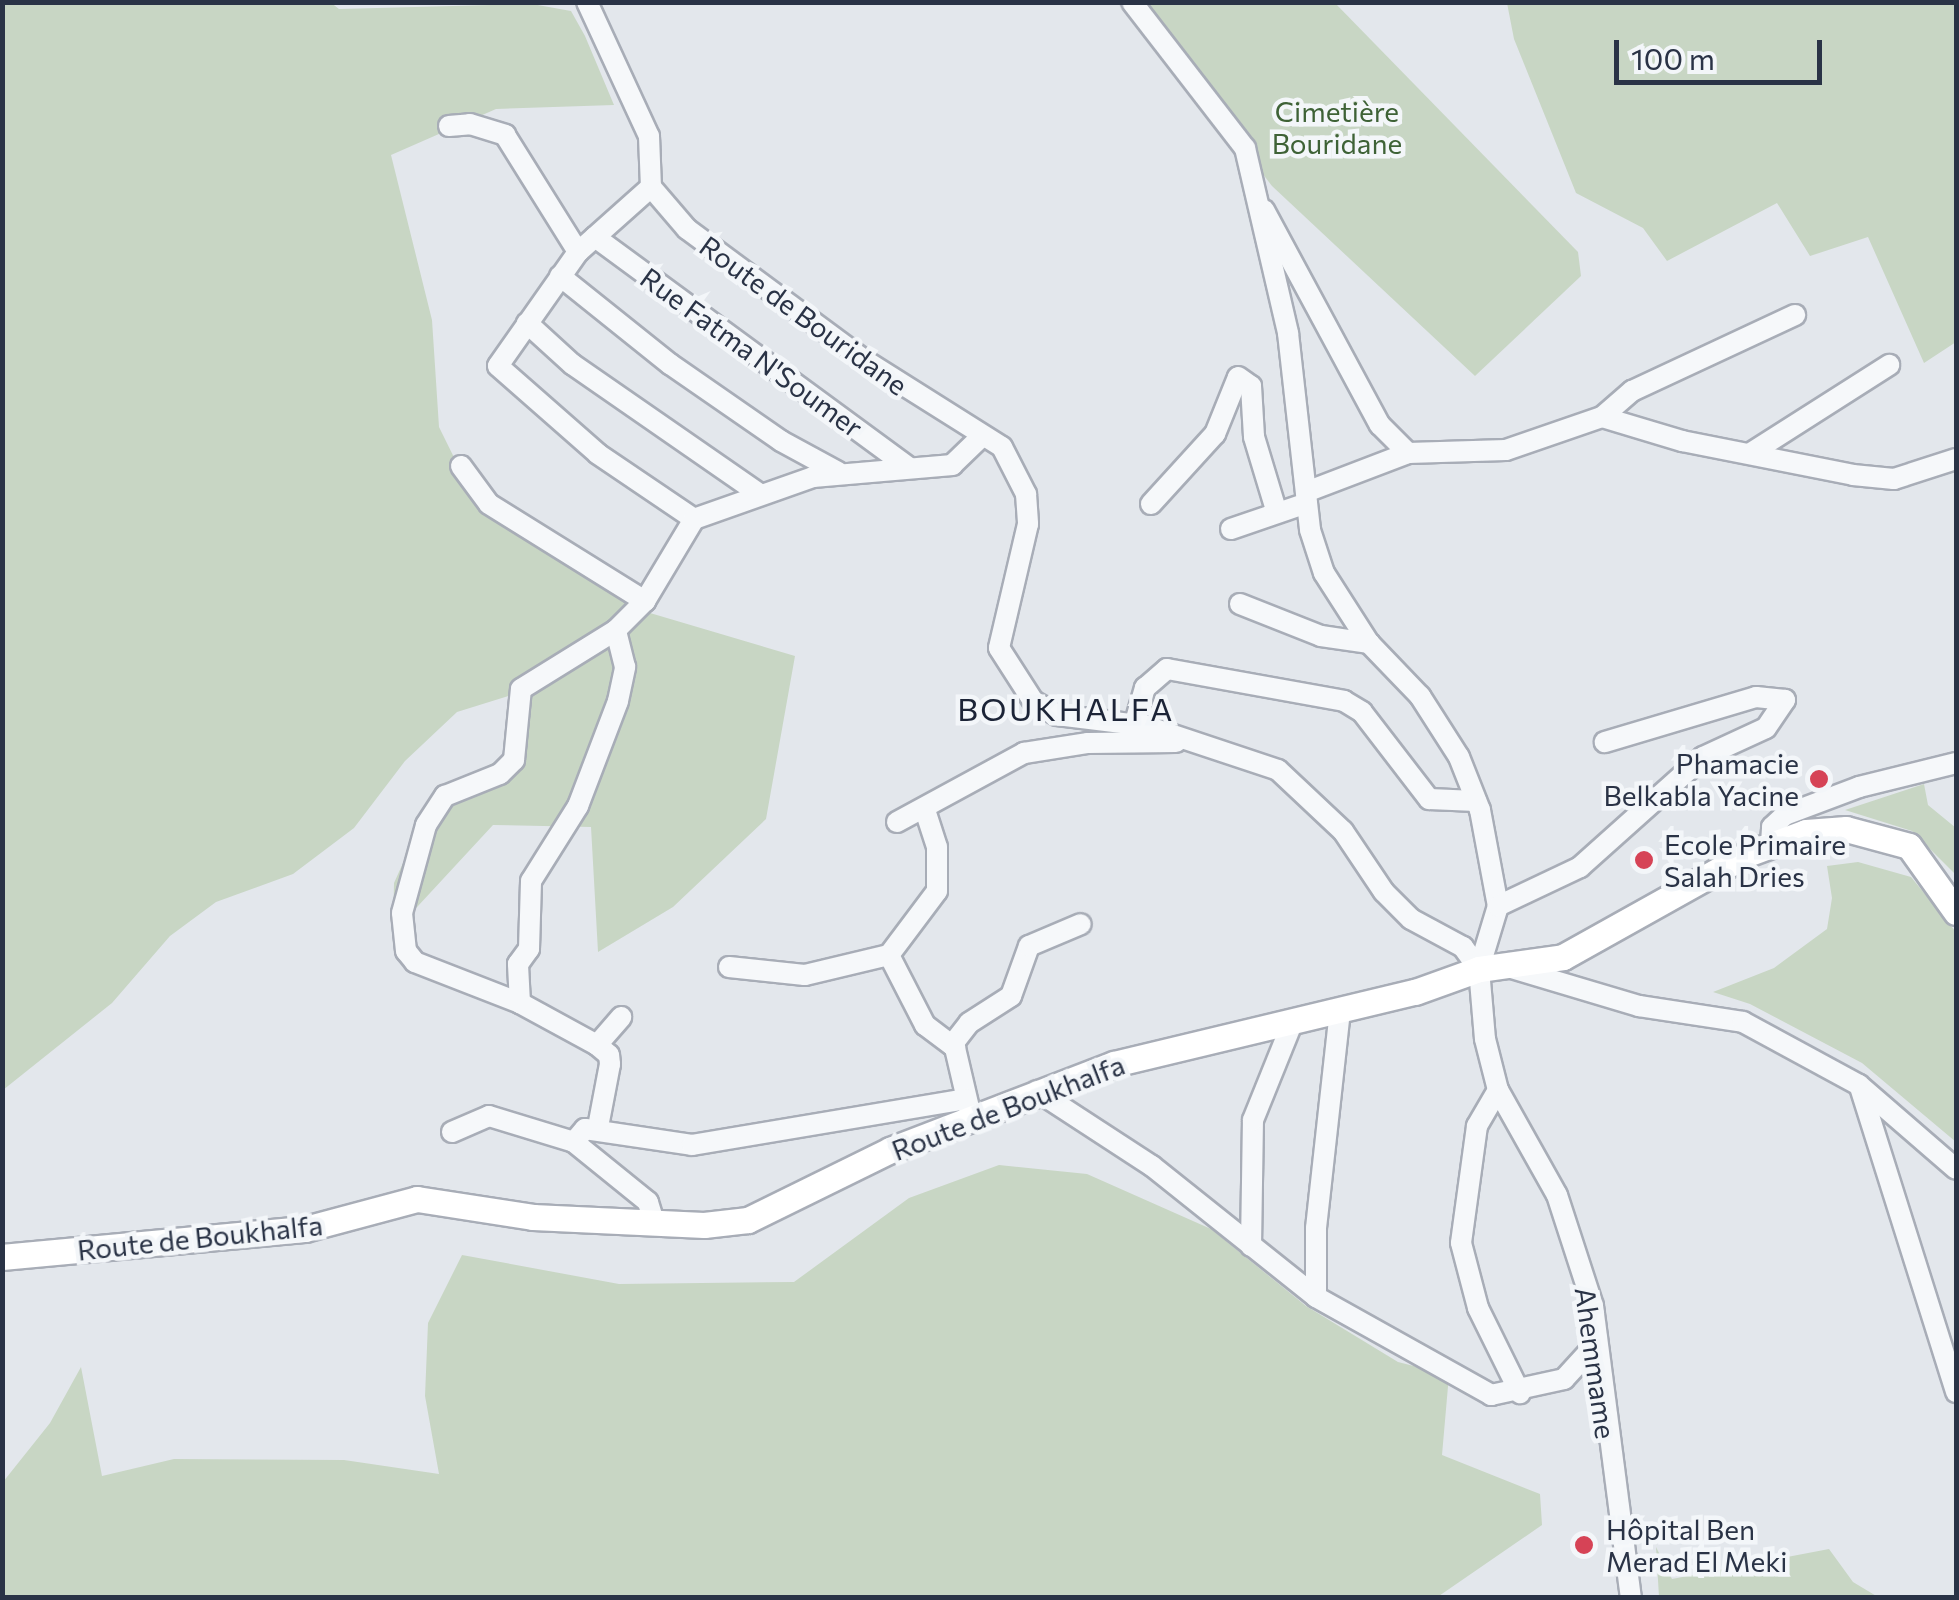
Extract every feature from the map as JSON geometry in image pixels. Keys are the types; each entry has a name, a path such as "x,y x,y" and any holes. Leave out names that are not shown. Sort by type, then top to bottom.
{"main road":[{"name":"Route de Boukhalfa","path":"2,1257 305,1229 417,1199 522,1216 726,1224 764,1215 968,1108 1037,1091 1114,1064 1293,1022 1490,967 1540,962 1586,947 1772,843 1828,829 1894,840 1919,857 1956,912"}],"street":[{"path":"588,2 649,136 651,187 578,252 504,351 501,374 598,454 694,520"},
{"path":"1132,2 1245,148 1297,382 1306,497 1324,573 1369,644 1420,696 1459,757 1476,801 1498,906 1580,868 1703,758 1766,728 1785,700 1756,697 1605,742"},
{"path":"449,126 470,124 505,136 578,252"},
{"name":"Route de Bouridane","path":"651,187 708,248 1002,448 1026,494 1021,570 1000,623 999,648 1033,701 1056,716 1134,726"},
{"path":"1257,200 1288,245 1380,425 1408,453"},
{"name":"Rue Fatma N'Soumer","path":"594,237 909,468"},
{"path":"560,276 670,364 781,442 838,472"},
{"path":"1231,529 1276,513 1408,453 1506,450 1602,416 1632,391 1794,316"},
{"path":"527,323 572,364 758,493"},
{"path":"1751,454 1889,365"},
{"path":"1152,504 1215,434 1238,377 1251,386 1254,437 1276,513"},
{"path":"1602,416 1751,454 1894,478 1956,459"},
{"path":"598,1127 610,1055 520,1003 415,962 406,951 402,913 408,876 445,796 500,774 514,760 521,689 616,630 645,601 694,520 758,493 838,472 952,464 981,437"},
{"path":"461,466 489,504 645,601"},
{"path":"1240,604 1321,636 1369,644"},
{"path":"520,1003 518,964 529,949 531,881 578,806 618,701 625,667 616,630"},
{"path":"1476,801 1429,799 1362,712 1344,701 1167,670 1144,688 1134,726 1278,770 1343,831 1411,919 1463,947 1490,967 1640,1006 1743,1022 1859,1085 1956,1168"},
{"path":"897,822 1024,753 1088,743 1193,742"},
{"path":"1772,843 1772,827 1785,815 1859,787 1956,763"},
{"path":"730,967 806,975 889,955 936,891 937,847 925,809"},
{"name":"Ahemmame","path":"1498,906 1480,1012 1498,1090 1557,1196 1593,1306 1631,1598"},
{"path":"952,1045 969,1022 1011,996 1029,946 1082,924"},
{"path":"574,1142 585,1129 598,1127 692,1145 968,1108 952,1045 924,1025 889,955"},
{"path":"1316,1298 1316,1228 1340,1009"},
{"path":"597,1046 621,1017"},
{"path":"1250,1246 1253,1120 1293,1022"},
{"path":"1859,1085 1956,1392"},
{"path":"1498,1090 1477,1126 1461,1244 1478,1308 1520,1393"},
{"path":"1037,1091 1152,1166 1316,1298 1491,1395 1520,1393 1564,1379 1597,1343"},
{"path":"452,1132 489,1116 574,1142 648,1202 654,1222"}],"green space":[{"path":"330,2 339,9 532,4 571,11 585,36 614,105 496,109 391,155 432,320 439,427 475,500 523,534 650,613 795,656 766,819 673,907 598,952 591,827 493,825 393,933 394,883 434,794 512,753 512,695 457,712 405,761 354,828 293,874 216,902 170,936 112,1003 3,1090 2,3"},
{"name":"Cimetière Bouridane","path":"1131,3 1335,3 1578,252 1581,276 1475,376 1272,186"},
{"path":"1507,3 1956,3 1956,342 1924,363 1868,237 1810,256 1777,203 1667,261 1643,228 1576,193 1514,39"},
{"path":"1924,784 1928,805 1956,828 1956,875 1912,831 1845,810"},
{"path":"1858,862 1911,877 1956,932 1956,1142 1862,1063 1750,1004 1713,992 1774,968 1827,929 1832,898 1827,866"},
{"path":"999,1165 1087,1174 1211,1229 1306,1306 1398,1362 1449,1375 1442,1455 1540,1494 1542,1525 1436,1598 3,1598 3,1482 50,1423 81,1367 102,1476 174,1459 344,1460 439,1474 425,1396 428,1323 462,1255 619,1284 794,1282 909,1198"},
{"path":"1656,1547 1672,1579 1829,1549 1853,1582 1878,1597 1659,1597"}],"place":[{"name":"Phamacie Belkabla Yacine","path":"1819,779"},
{"name":"Ecole Primaire Salah Dries","path":"1644,860"},
{"name":"Hôpital Ben Merad El Meki","path":"1584,1545"}],"district":[{"name":"BOUKHALFA","path":"1066,708"}]}
